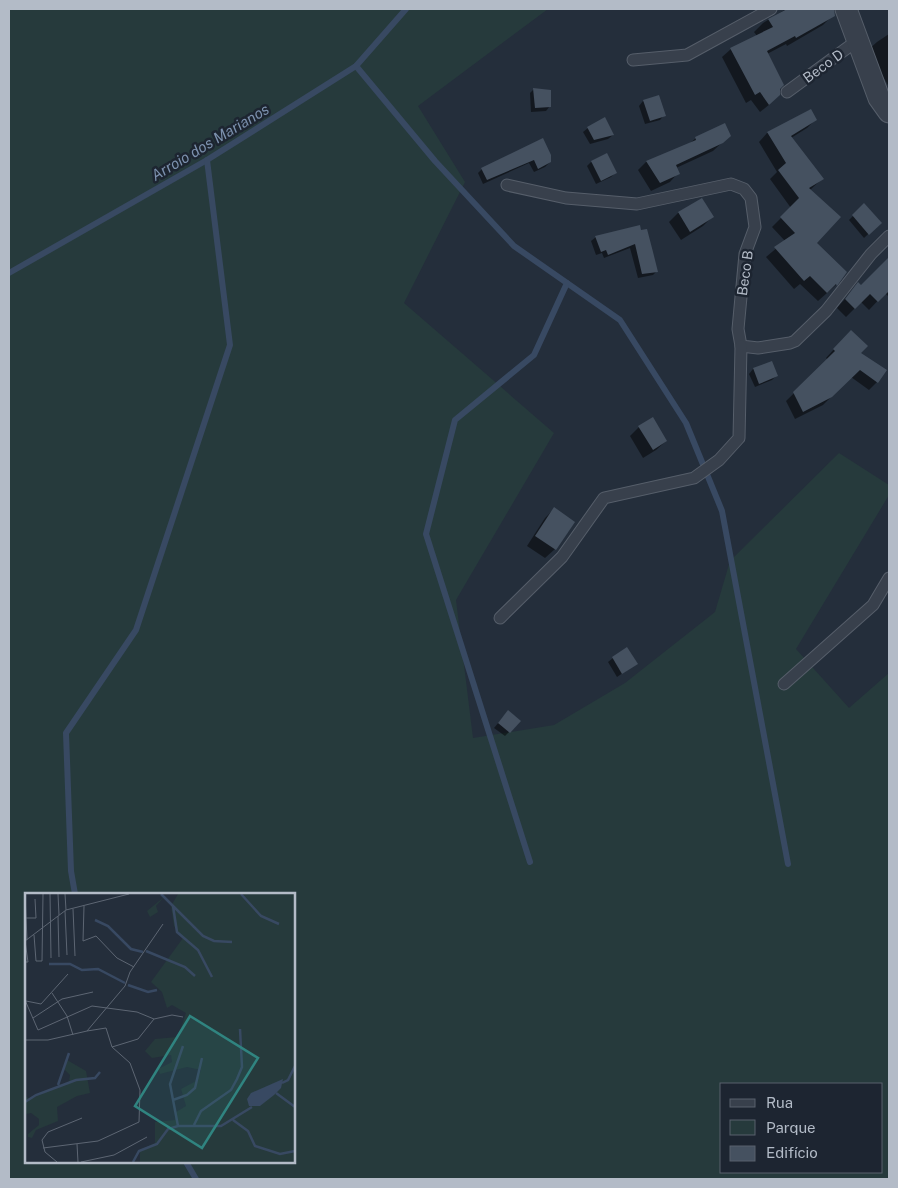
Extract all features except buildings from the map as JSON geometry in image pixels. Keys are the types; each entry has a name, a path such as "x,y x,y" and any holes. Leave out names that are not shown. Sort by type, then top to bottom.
{"street":[{"path":"846,9 879,98 889,112"}],"lane":[{"path":"634,60 687,55 771,9"},
{"name":"Beco D","path":"787,92 858,40"},
{"name":"Beco B","path":"500,618 562,557 604,498 694,478 719,460 739,438 741,346 738,329 745,254 755,227 751,198 744,188 731,184 637,204 566,198 507,185"},
{"path":"741,346 758,348 793,343 826,312 871,254 889,236"},
{"path":"784,684 873,605 889,578"}],"green space":[{"path":"9,9 548,9 418,106 465,182 404,303 554,433 456,600 473,738 554,725 625,683 715,612 730,561 839,453 889,485 889,495 796,649 849,708 889,673 889,1179 9,1179"}],"waterway":[{"name":"Arroio dos Marianos","path":"9,273 207,160 356,66 406,9"},
{"path":"356,66 435,161 514,246 620,320 686,423 722,511 788,864"},
{"path":"75,893 71,871 66,733 136,630 230,345 207,160"},
{"path":"530,862 426,534 455,420 534,355 567,283"},
{"path":"187,1163 196,1179"}]}
